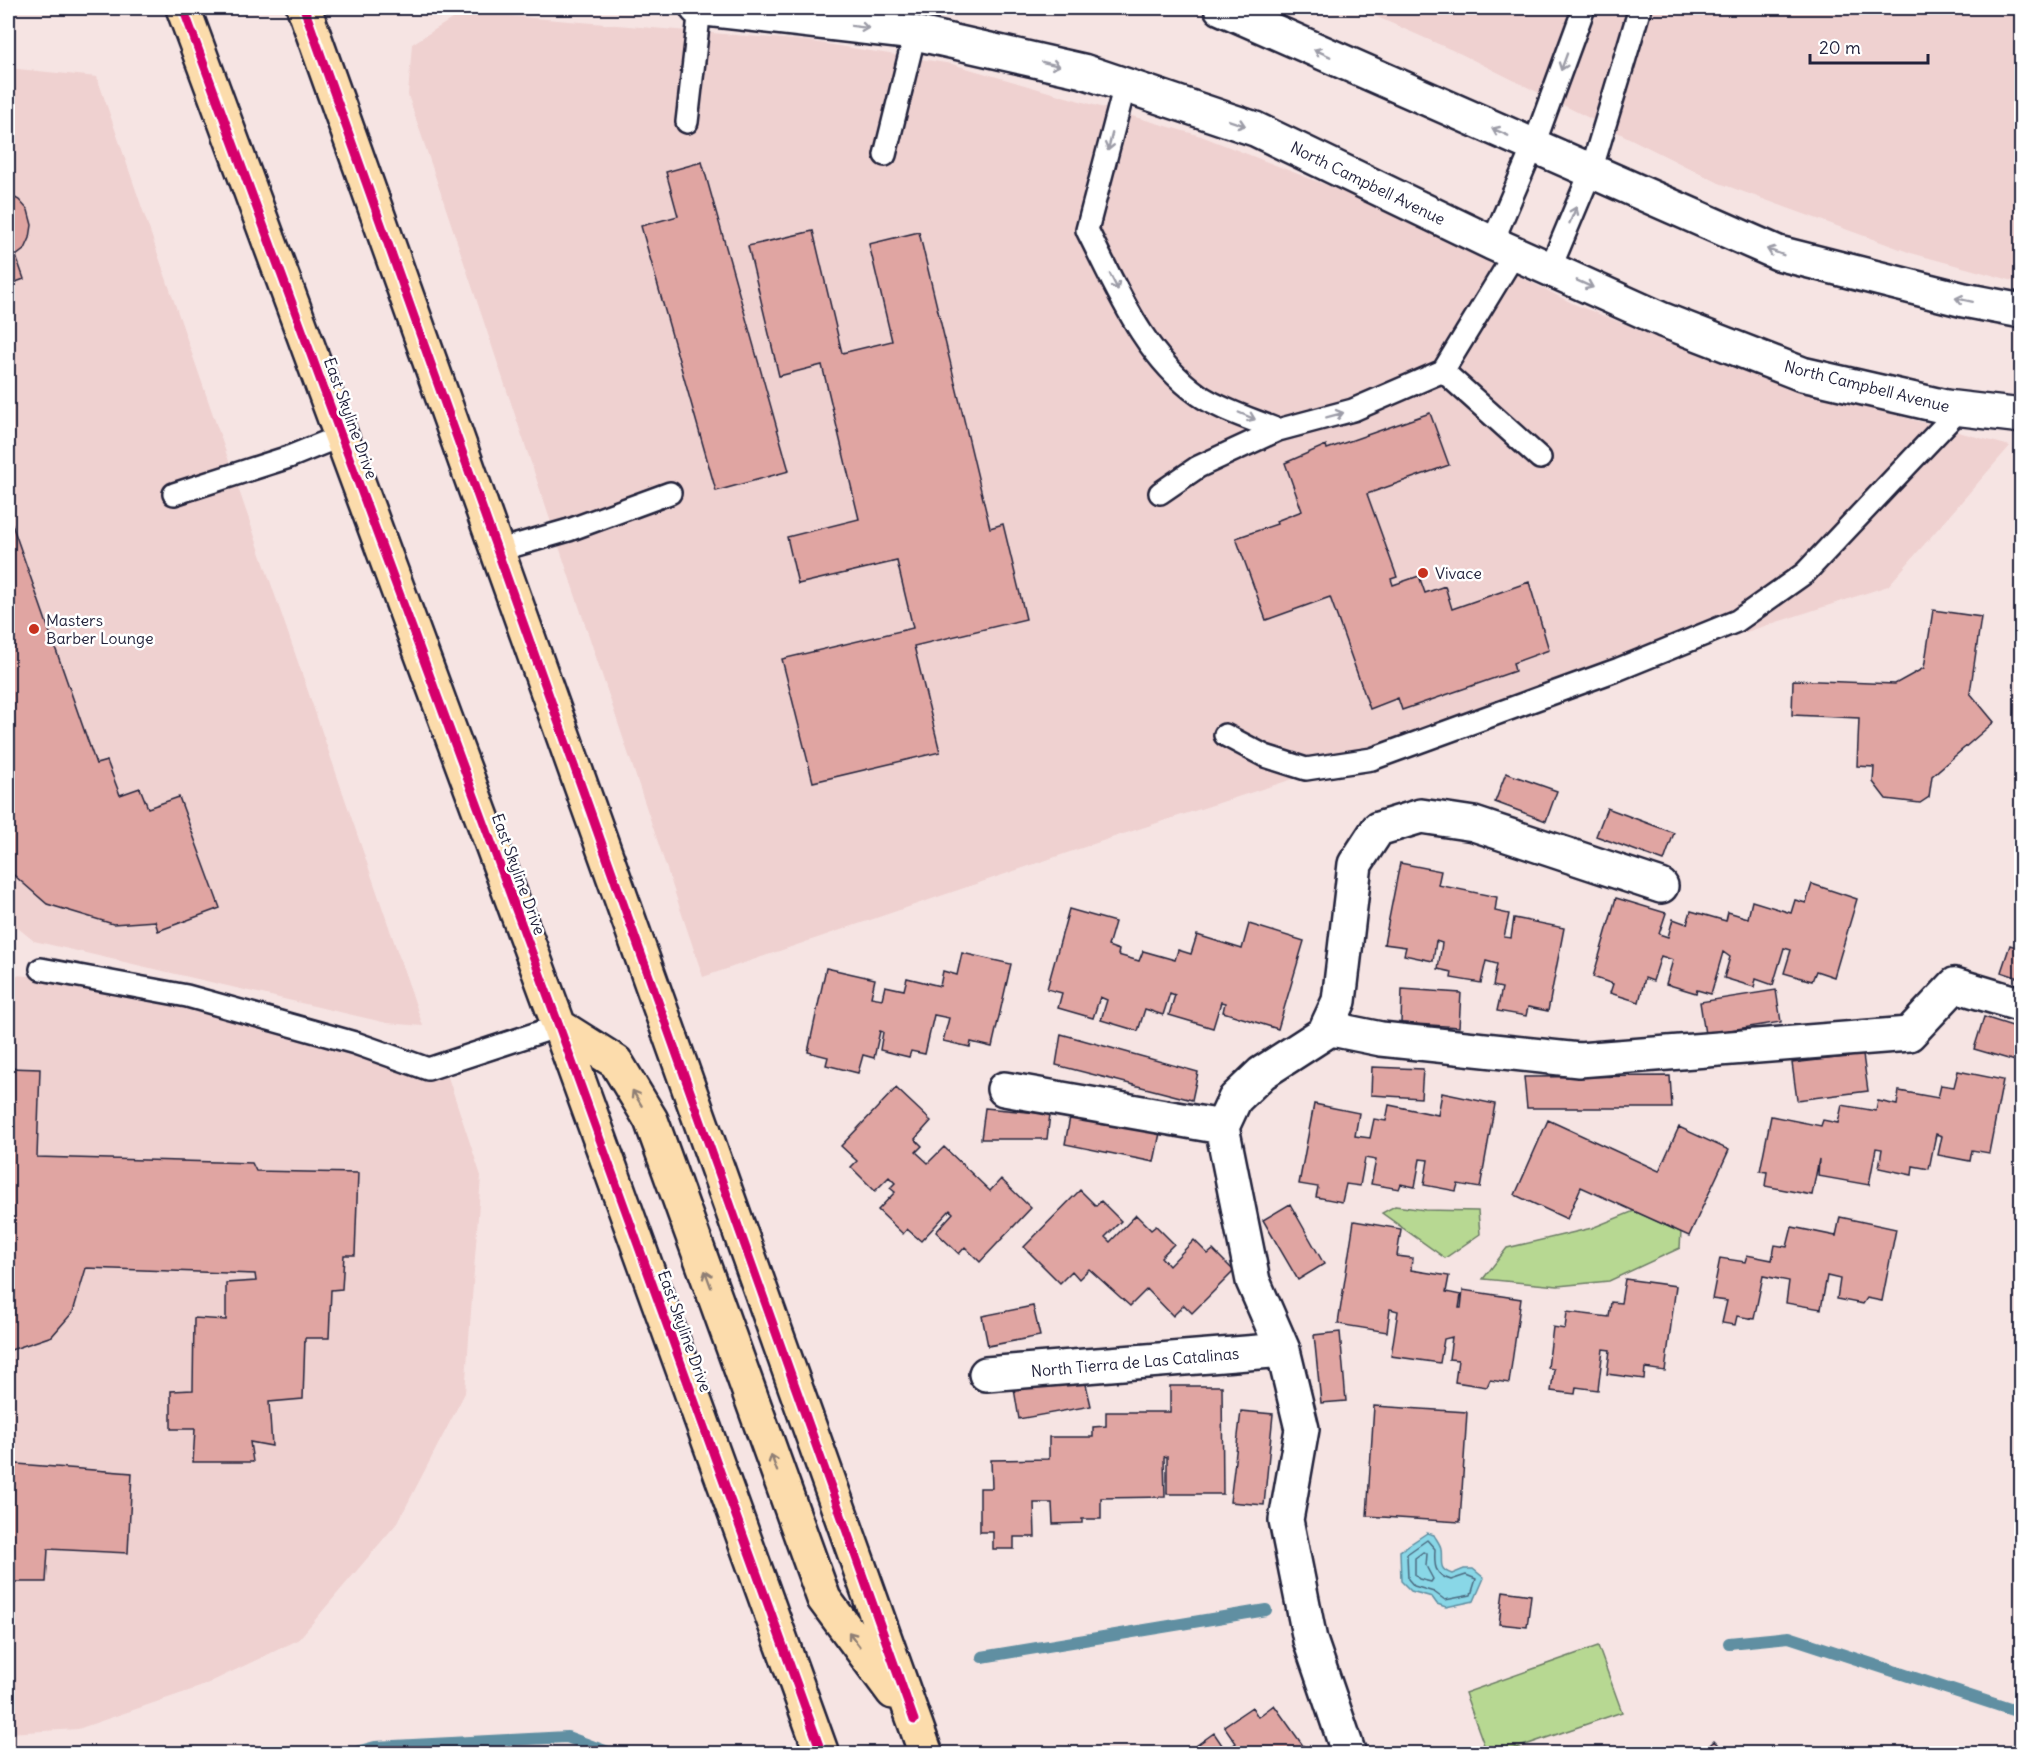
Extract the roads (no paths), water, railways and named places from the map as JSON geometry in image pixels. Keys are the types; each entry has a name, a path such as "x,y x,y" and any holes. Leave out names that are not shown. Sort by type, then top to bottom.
{"main road":[{"name":"East Skyline Drive","path":"183,8 559,1026 822,1754"},
{"path":"304,8 926,1754"},
{"path":"559,1026 616,1062 651,1120 824,1599 914,1720"}],"street":[{"name":"North Campbell Avenue","path":"699,8 915,33 1083,71 1255,129 1504,248 1663,320 1802,374 1960,409 2022,416"},
{"path":"1221,8 1778,254 1964,300 2022,311"},
{"path":"1349,1754 1310,1640 1286,1520 1302,1429 1283,1350 1253,1281 1222,1127 1235,1100 1262,1072 1324,1033 1327,1028 1339,1001 1355,864 1378,829 1421,816 1474,824 1661,886"},
{"path":"1327,1028 1381,1039 1579,1060 1909,1034 1955,985 2022,1005"},
{"path":"1004,1089 1222,1127"},
{"name":"North Tierra de Las Catalinas","path":"986,1374 1283,1350"}],"lane":[{"path":"687,122 699,8"},
{"path":"1160,494 1198,467 1278,430 1353,410 1443,371 1504,248 1533,147 1584,8"},
{"path":"1550,269 1592,171 1640,8"},
{"path":"885,155 915,33"},
{"path":"1125,85 1087,230 1125,304 1161,362 1200,396 1278,430"},
{"path":"1443,371 1540,458"},
{"path":"1225,735 1265,756 1306,769 1372,759 1619,669 1737,621 1805,573 1960,409"},
{"path":"174,494 289,457 341,436"},
{"path":"496,551 569,530 670,493"},
{"path":"41,969 187,996 355,1043 428,1069 559,1026"}],"water":[{"path":"1427,1533 1434,1535 1440,1546 1444,1570 1452,1574 1464,1569 1473,1569 1484,1578 1474,1601 1446,1607 1437,1604 1432,1597 1411,1591 1401,1581 1400,1551"}],"waterway":[{"path":"982,1657 1266,1610"},
{"path":"1729,1643 1789,1637 2022,1713"},
{"path":"349,1754 375,1747 567,1737 613,1754"}],"place":[{"name":"Vivace","path":"1423,573"},
{"name":"Masters Barber Lounge","path":"34,629"}]}
